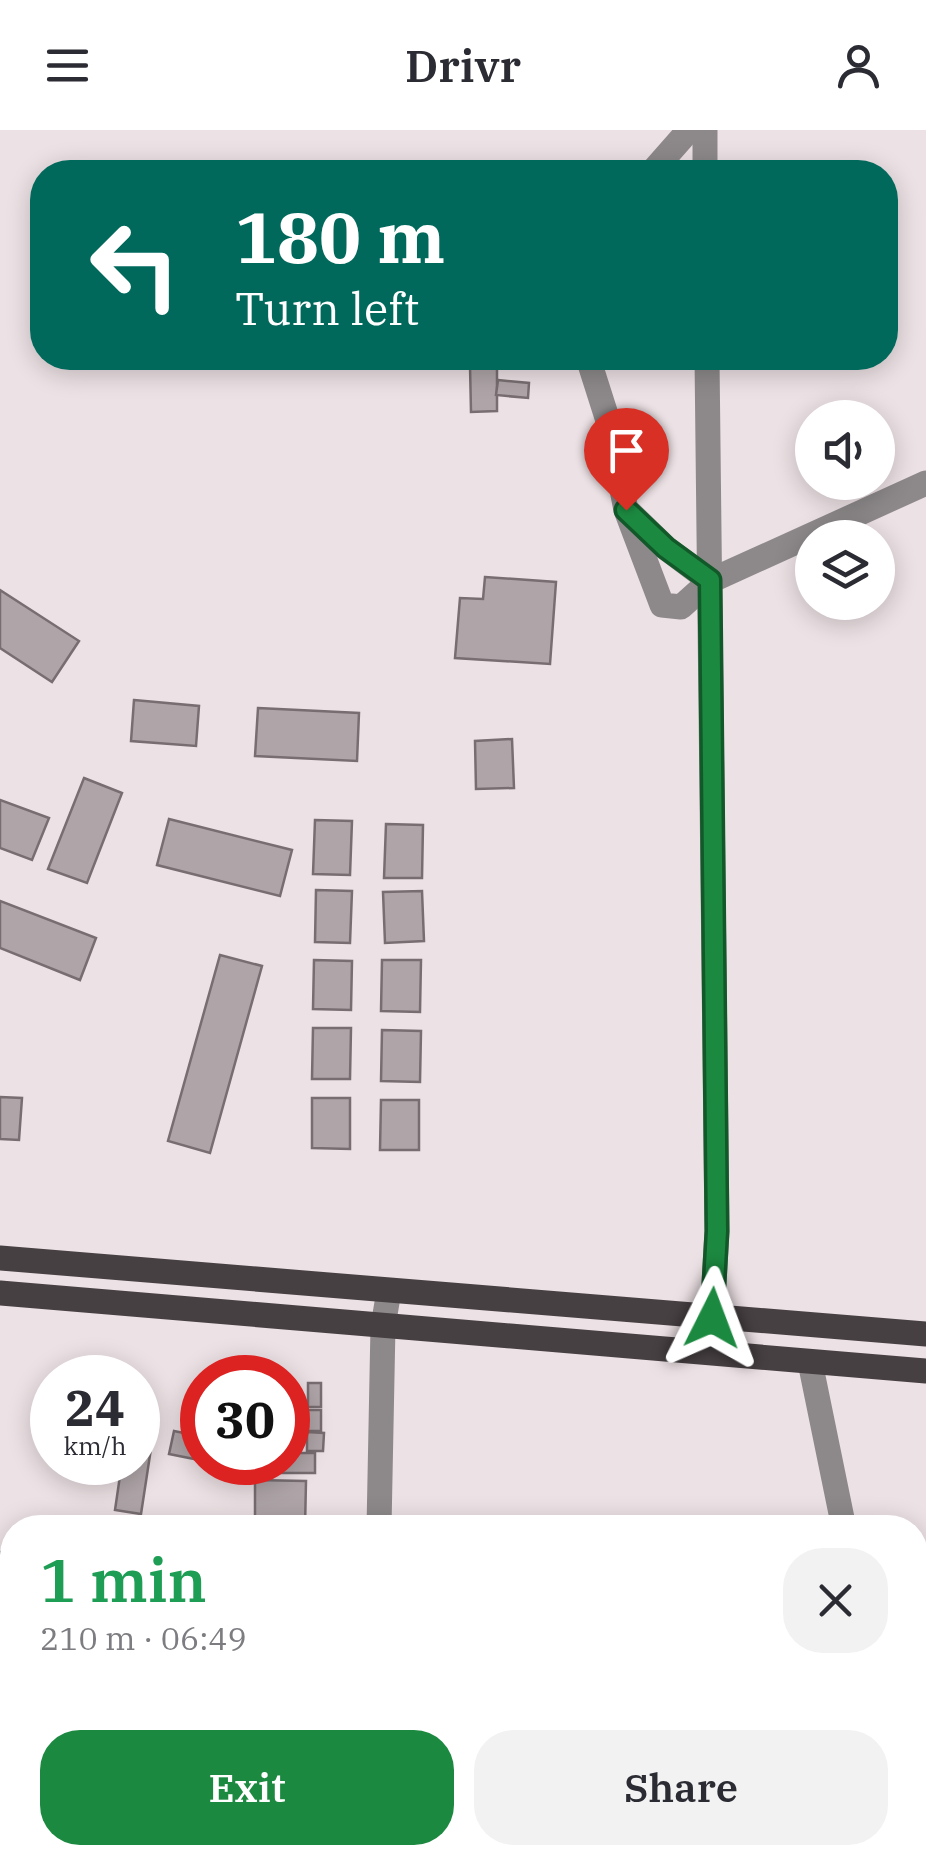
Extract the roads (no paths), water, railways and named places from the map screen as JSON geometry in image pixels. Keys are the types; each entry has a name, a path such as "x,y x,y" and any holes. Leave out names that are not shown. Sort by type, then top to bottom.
{"main road":[{"path":"0,1258 926,1334"},
{"path":"0,1292 926,1370"}],"street":[{"path":"663,160 689,130"},
{"path":"705,130 706,160"},
{"path":"592,370 609,424 626,510 662,605 681,607 710,580 926,484"},
{"path":"708,370 717,1231 712,1318"},
{"path":"626,510 666,548 710,580"},
{"path":"379,1515 383,1326 389,1291"},
{"path":"810,1362 841,1515"}]}
